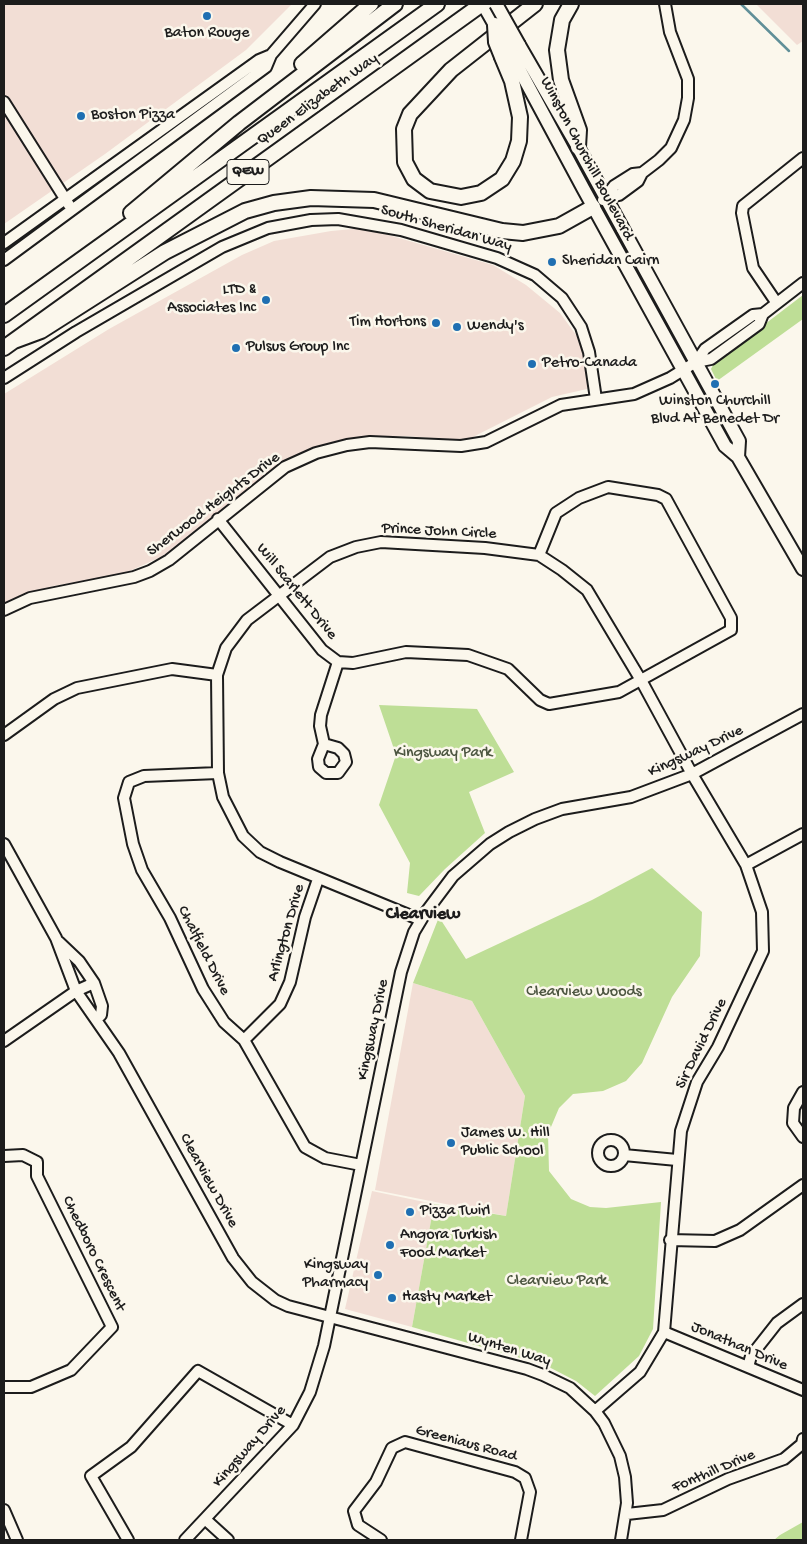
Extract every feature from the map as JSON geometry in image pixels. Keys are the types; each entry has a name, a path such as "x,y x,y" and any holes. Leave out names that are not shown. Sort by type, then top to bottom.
{"highway":[{"path":"239,123 253,107 371,4"},
{"path":"79,260 98,239 239,123 395,4"},
{"name":"Queen Elizabeth Way","path":"4,315 436,4"},
{"name":"Queen Elizabeth Way","path":"9,345 482,4"},
{"path":"495,25 496,42 510,51 512,81 520,117 519,141 511,165 502,179 481,193 461,197 430,191 414,179 405,162 404,129 410,114 451,70 535,4"},
{"path":"571,4 562,20 557,50 561,80 580,130 578,147"},
{"path":"9,345 41,331 165,252 245,211 274,203 310,198 374,200 502,231 523,233 559,226 593,207"}],"main road":[{"path":"482,4 495,25"},
{"name":"Winston Churchill Boulevard","path":"496,4 510,51 593,207 725,446 738,457 803,569"},
{"name":"Winston Churchill Boulevard","path":"510,51 578,147 740,440 738,457"}],"street":[{"path":"4,260 266,67 271,55 315,4"},
{"path":"593,207 606,198 619,195 638,181 642,173 659,160 677,138 684,120 688,98 688,79 670,32 665,4"},
{"path":"4,243 259,60 271,55"},
{"path":"4,102 73,210"},
{"path":"776,302 753,268 742,214 743,206 803,158"},
{"name":"South Sheridan Way","path":"4,378 125,302 242,237 289,223 338,219 401,230 497,258 535,275 562,298 580,327 589,352 596,399"},
{"name":"Sherwood Heights Drive","path":"4,610 30,598 134,577 147,572 169,560 218,518 285,467 316,453 347,444 370,442 461,446 486,442 510,433 552,409 596,399 634,394 696,362 705,348 753,315 763,314 776,302 803,283"},
{"path":"539,555 556,513 579,498 608,488 658,495 666,499 731,618 730,630 642,682"},
{"name":"Will Scarlett Drive","path":"218,518 322,650 338,662 353,662 406,652 468,655 508,669 540,700 549,704 619,692 642,682"},
{"name":"Prince John Circle","path":"421,920 318,879 260,852 243,836 223,797 218,773 217,675 226,648 247,620 330,557 356,547 381,542 485,548 539,555 587,590 642,682 692,774"},
{"path":"324,744 320,726 321,715 338,662"},
{"path":"4,734 54,699 77,688 172,669 217,675"},
{"name":"Kingsway Drive","path":"185,1540 293,1426 310,1392 330,1316 401,972 421,920 453,876 490,844 535,819 562,809 631,797 692,774 803,714"},
{"name":"Chalfield Drive","path":"218,773 144,776 129,782 124,798 133,844 142,870 170,918 203,989 224,1022 244,1040 306,1147 325,1158 361,1165"},
{"name":"Sir David Drive","path":"595,1411 640,1372 664,1332 670,1240 681,1131 697,1082 718,1046 763,951 762,912 746,864 692,774"},
{"path":"746,864 803,834"},
{"name":"Clearview Drive","path":"4,844 56,938 76,991 119,1052 233,1258 252,1282 282,1303 330,1316"},
{"name":"Arlington Drive","path":"244,1040 280,1004 290,982 305,918 318,879"},
{"name":"Clearview Drive","path":"56,938 79,961 94,982 102,1006 101,1015 96,1019"},
{"path":"4,1041 76,991 94,982"},
{"path":"803,1092 794,1108 793,1123 803,1137"},
{"name":"Chedboro Crescent","path":"4,1156 23,1155 37,1162 37,1176 112,1327 70,1370 31,1387 4,1387"},
{"path":"624,1155 677,1160"},
{"path":"670,1240 715,1241 740,1230 803,1184"},
{"path":"748,1368 751,1356 777,1323 803,1304"},
{"name":"Wynten Way","path":"330,1316 543,1374 570,1388 595,1411 612,1436 622,1463 627,1490 627,1514 621,1540"},
{"name":"Jonathan Drive","path":"664,1332 803,1390"},
{"path":"128,1540 91,1476 131,1447 198,1371 293,1426"},
{"name":"Fonthill Drive","path":"627,1514 663,1510 728,1479 784,1459 802,1444 803,1439"},
{"name":"Greeniaus Road","path":"381,1540 358,1525 354,1510 376,1482 392,1448 405,1442 514,1472 525,1478 530,1492 521,1540"},
{"path":"4,1510 17,1540"},
{"path":"206,1520 228,1540"}],"shaded area":[{"path":"4,4 292,4 246,50 105,154 4,224"},
{"path":"756,4 803,4 803,41 797,45"},
{"path":"364,228 493,265 526,285 560,313 579,339 588,374 587,389 552,397 465,441 407,436 357,437 323,445 270,472 163,556 123,574 53,586 4,603 4,394 109,329 242,255 274,241 331,231"},
{"name":"James W. Hill Public School","path":"413,983 472,1001 525,1096 506,1216 375,1190"},
{"path":"372,1191 434,1204 412,1327 345,1309"}],"green space":[{"path":"803,295 803,319 717,381 711,369 714,363"},
{"name":"Kingsway Park","path":"379,705 477,709 514,772 469,792 485,833 445,869 419,896 407,893 410,863 379,805 396,755"},
{"path":"652,868 702,912 700,956 672,997 642,1063 626,1081 603,1091 573,1094 559,1108 548,1134 549,1171 571,1199 590,1207 606,1208 661,1202 653,1329 639,1356 595,1396 576,1381 545,1365 412,1327 434,1204 506,1216 525,1096 472,1001 413,983 439,917 466,959 592,900"},
{"path":"803,1522 803,1540 774,1540 780,1535"}],"waterway":[{"path":"741,4 789,51"}],"place":[{"name":"Baton Rouge","path":"207,16"},
{"name":"Boston Pizza","path":"81,116"},
{"name":"Sheridan Cairn","path":"552,262"},
{"name":"LTD & Associates Inc","path":"266,300"},
{"name":"Tim Hortons","path":"436,323"},
{"name":"Wendy's","path":"457,327"},
{"name":"Pulsus Group Inc","path":"236,348"},
{"name":"Petro-Canada","path":"532,364"},
{"name":"Winston Churchill Blvd At Benedet Dr","path":"715,384"},
{"name":"James W. Hill Public School","path":"451,1143"},
{"name":"Pizza Twirl","path":"410,1212"},
{"name":"Angora Turkish Food Market","path":"390,1245"},
{"name":"Kingsway Pharmacy","path":"378,1275"},
{"name":"Hasty Market","path":"392,1298"}],"district":[{"name":"Clearview","path":"423,915"}],"park label":[{"name":"Clearview Woods","path":"584,993"},
{"name":"Clearview Park","path":"557,1282"}]}
